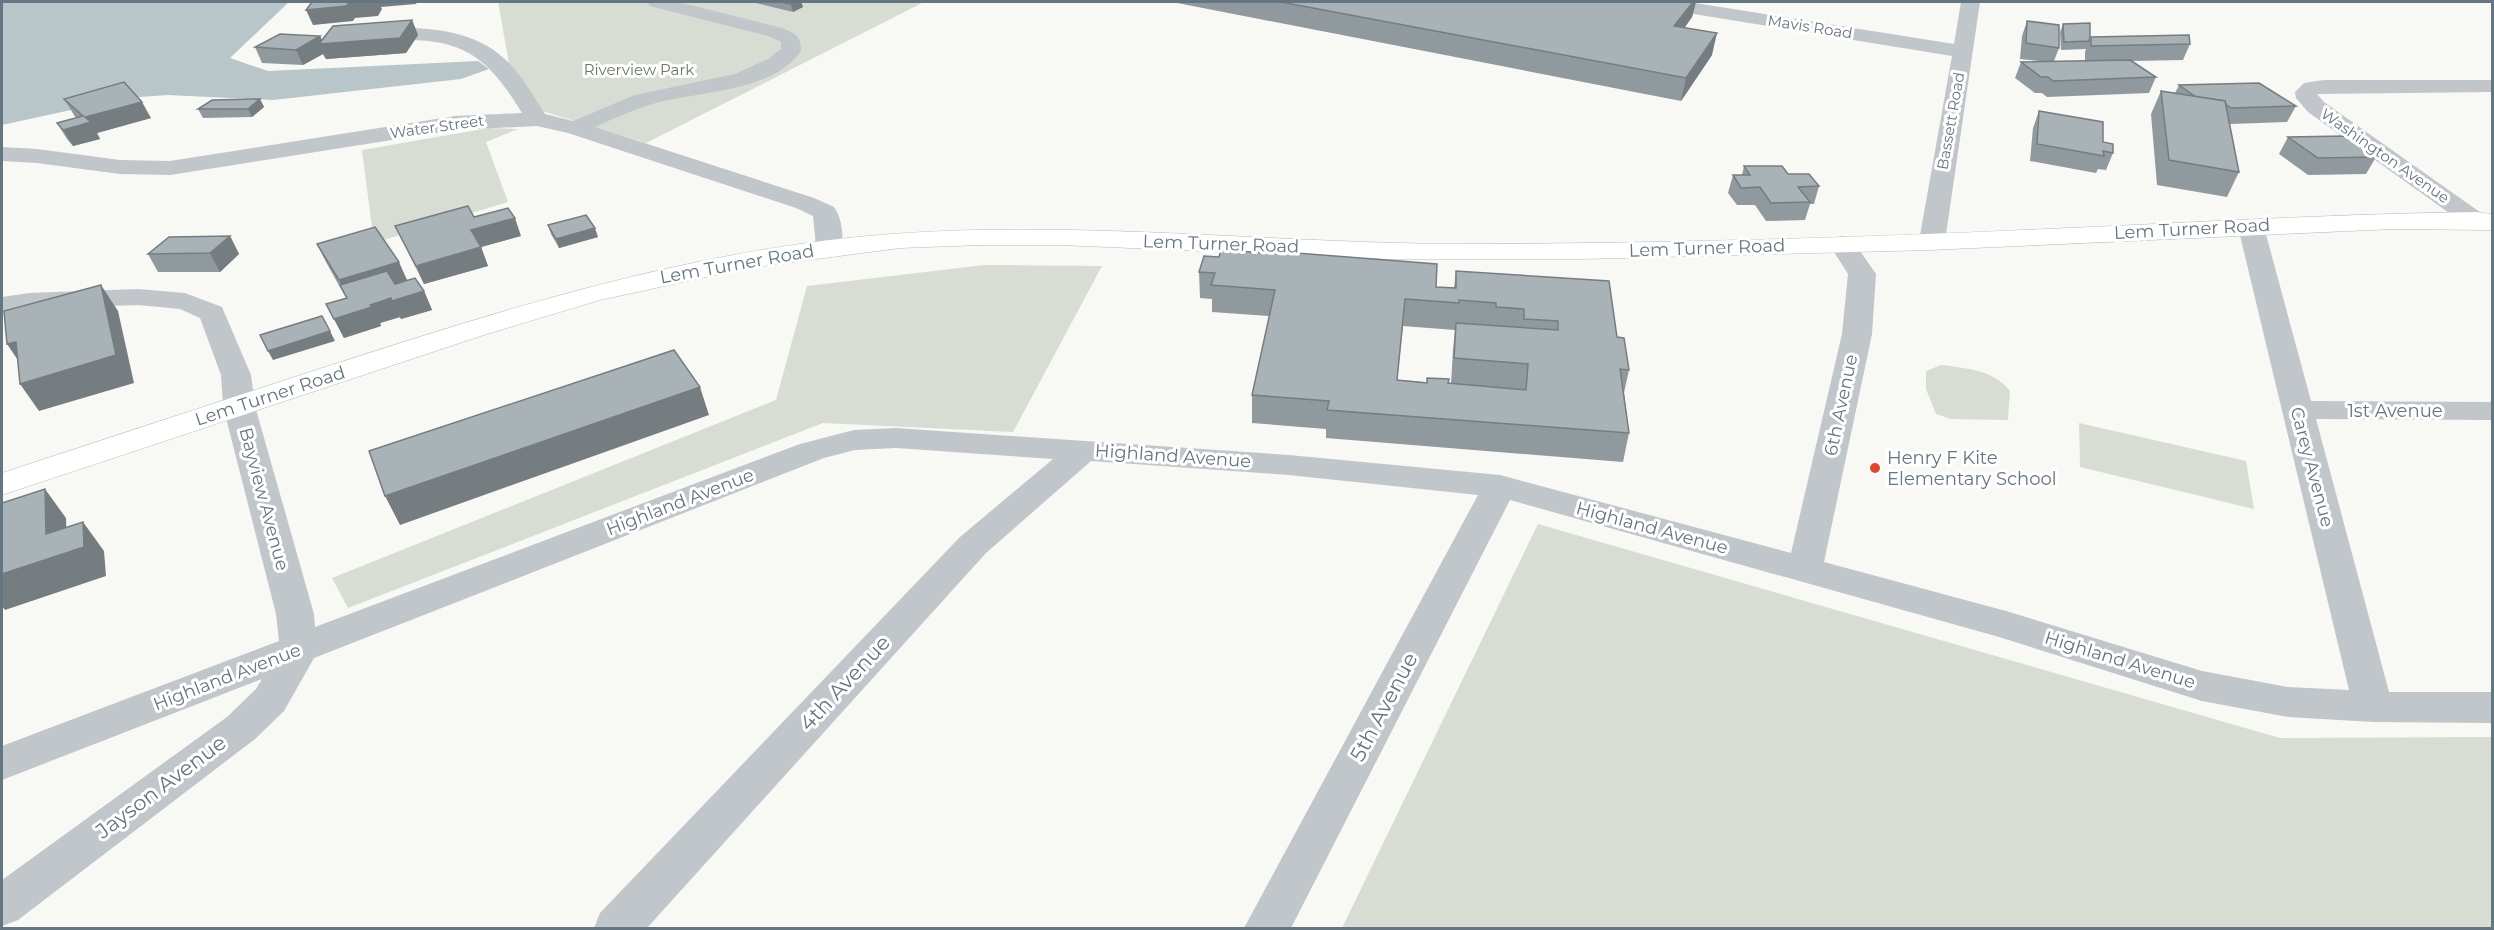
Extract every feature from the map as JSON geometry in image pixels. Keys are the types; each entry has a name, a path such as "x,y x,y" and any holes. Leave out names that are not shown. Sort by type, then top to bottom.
{"main road":[{"name":"Lem Turner Road","path":"2,484 480,326 626,284 730,262 829,247 926,240 1069,238 1457,252 1597,252 2252,227 2488,222"}],"street":[{"path":"575,128 621,107 654,96 744,79 777,64 791,51 791,39 775,32 657,2"},
{"name":"Mavis Road","path":"1657,2 1964,52"},
{"name":"Bassett Road","path":"1932,241 1950,118 1964,52 1971,2"},
{"path":"356,38 425,33 443,36 469,46 497,63 537,119"},
{"name":"Washington Avenue","path":"2488,222 2316,107 2307,98 2306,92 2312,88 2324,86 2493,86"},
{"name":"Water Street","path":"2,154 38,156 120,167 170,168 455,123 537,119 575,128 805,203 825,212 829,247"},
{"name":"Carey Avenue","path":"2252,227 2373,707"},
{"name":"6th Avenue","path":"1805,569 1857,334 1862,274 1842,244"},
{"name":"Bayview Avenue","path":"2,305 82,298 138,297 185,301 212,313 236,375 239,406 295,614 299,650"},
{"name":"1st Avenue","path":"2297,410 2493,411"},
{"name":"Highland Avenue","path":"2,763 812,451 854,440 896,438 1289,465 1500,486 2006,624 2202,686 2288,702 2373,707 2493,708"},
{"name":"4th Avenue","path":"617,928 973,545 1084,450"},
{"name":"5th Avenue","path":"1267,928 1500,486"},
{"name":"Jayson Avenue","path":"2,906 241,728 270,700 299,650"}],"green space":[{"name":"Riverview Park","path":"498,2 924,2 646,143 516,103"},
{"path":"489,128 518,129 486,142 508,202 374,243 362,150"},
{"path":"984,265 1102,266 1013,432 823,423 348,608 332,578 776,400 807,286"},
{"path":"1941,365 1979,371 2003,384 2010,391 2008,420 1951,419 1936,414 1926,389 1926,371"},
{"path":"2079,423 2246,461 2254,509 2080,467"},
{"path":"1538,524 2280,738 2492,737 2492,928 1342,928"}],"shaded area":[{"path":"2,2 289,2 230,58 268,71 478,61 489,69 461,79 273,100 168,95 126,98 2,125"}],"building":[{"path":"312,2 364,2 306,10"},
{"path":"1281,2 1693,2 1674,26 1717,33 1686,78"},
{"path":"412,20 400,38 319,44 333,26"},
{"path":"2027,21 2059,25 2059,48 2026,43"},
{"path":"2090,23 2089,41 2064,42 2063,24"},
{"path":"280,34 320,36 296,50 255,47"},
{"path":"2189,35 2190,44 2091,46 2091,37"},
{"path":"2130,60 2156,77 2053,81 2048,77 2041,77 2021,62"},
{"path":"124,82 142,102 85,117 91,122 63,130 57,123 83,116 64,99"},
{"path":"2259,83 2296,106 2231,108 2226,105 2225,101 2196,97 2179,85"},
{"path":"2161,91 2225,101 2239,172 2169,160"},
{"path":"260,99 248,109 198,109 212,100"},
{"path":"2039,111 2103,122 2103,142 2113,144 2113,153 2103,151 2104,156 2037,144"},
{"path":"2345,136 2376,157 2318,158 2288,137"},
{"path":"1744,166 1782,166 1788,174 1809,174 1819,186 1798,187 1810,202 1771,203 1760,187 1741,188 1733,175 1750,175"},
{"path":"468,206 474,217 508,208 515,218 471,230 481,247 416,266 395,226"},
{"path":"586,215 595,228 556,239 548,225"},
{"path":"375,227 399,262 339,280 317,244"},
{"path":"230,236 210,253 148,254 169,237"},
{"path":"1221,250 1284,254 1284,252 1437,264 1436,287 1456,288 1456,271 1609,281 1617,337 1624,338 1629,370 1620,369 1629,433 1327,410 1329,401 1252,395 1275,290 1211,285 1215,273 1199,272 1204,256 1219,257","holes":["1405,299 1459,303 1459,300 1496,303 1496,307 1524,309 1524,319 1558,321 1558,330 1456,323 1454,358 1528,364 1526,390 1448,383 1449,379 1427,378 1427,383 1397,380"]},
{"path":"387,271 395,284 415,278 424,291 392,301 391,298 370,305 372,307 334,319 326,304 347,298 340,285"},
{"path":"101,285 116,355 20,384 16,342 7,344 4,311"},
{"path":"322,316 330,331 268,351 260,335"},
{"path":"674,350 700,387 385,496 369,451"},
{"path":"45,489 46,534 83,522 84,547 2,574 2,503"}],"place":[{"name":"Henry F Kite Elementary School","path":"1875,468"}]}
